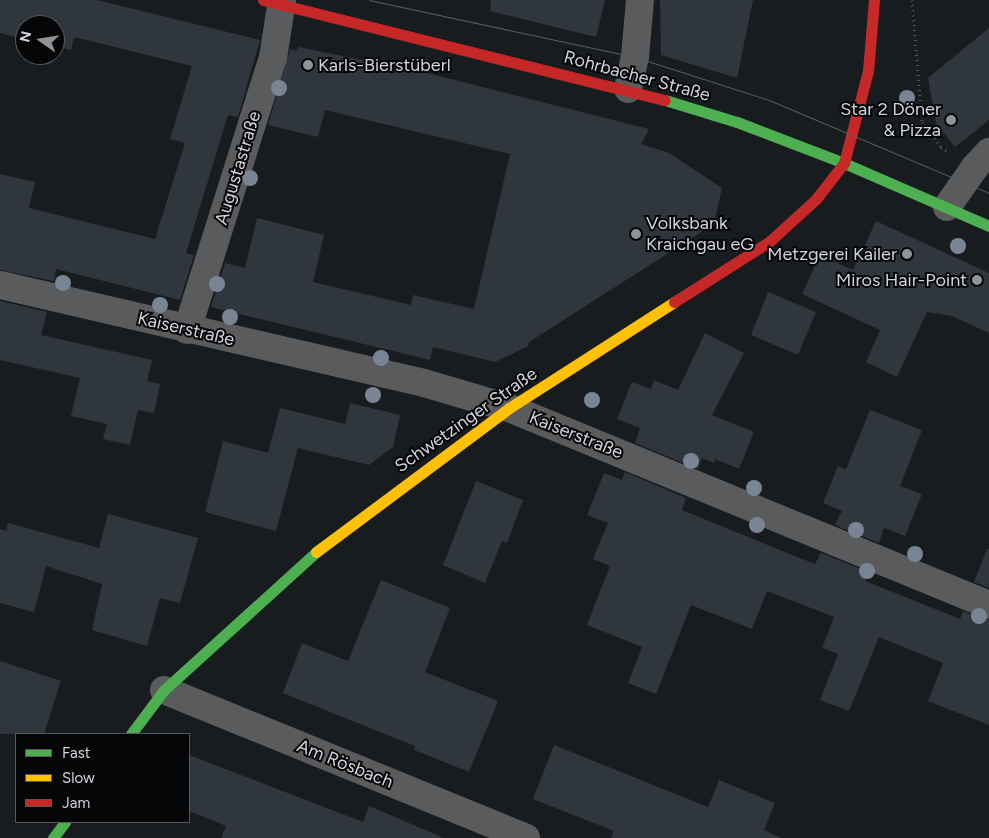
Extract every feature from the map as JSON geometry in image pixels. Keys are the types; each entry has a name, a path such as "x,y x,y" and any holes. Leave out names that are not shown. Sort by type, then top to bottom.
{"main road":[{"path":"844,163 863,97 872,42 874,0"},
{"name":"Rohrbacher Straße","path":"276,1 628,89 756,128 844,163 989,226"},
{"name":"Schwetzinger Straße","path":"132,733 164,690 335,535 509,408 770,241 816,199 844,163"},
{"path":"53,838 64,823"}],"street":[{"path":"628,89 635,57 640,0"},
{"name":"Augustastraße","path":"187,330 273,58 276,1"},
{"path":"947,208 982,159"},
{"name":"Kaiserstraße","path":"0,285 424,384 509,408 989,605"},
{"name":"Am Rösbach","path":"164,690 526,838"}],"path":[{"path":"912,0 922,122 941,147 982,159"}],"building":[{"path":"0,0 97,0 260,40 238,117 228,115 186,253 194,255 180,300 56,269 54,281 0,270 0,174 35,182 29,208 155,239 185,143 170,139 192,66 74,37 71,50 65,48 65,15 15,15 15,37 0,33"},
{"path":"491,0 605,0 596,37 490,11"},
{"path":"660,0 753,0 737,78 661,55"},
{"path":"989,28 989,120 955,147 936,123 928,78"},
{"path":"298,47 427,73 649,129 641,144 669,153 722,188 714,224 529,342 528,346 495,362 433,347 430,360 211,307 225,263 245,268 257,218 324,235 313,282 411,305 413,295 474,309 510,154 325,110 318,137 268,125 290,49 297,51"},
{"path":"876,221 989,273 989,333 952,316 927,312 897,377 866,362 880,330 802,294 820,255 853,270"},
{"path":"768,292 816,312 798,355 751,335"},
{"path":"0,301 47,312 41,335 152,360 147,381 160,384 154,413 138,410 130,445 103,439 107,424 71,416 80,378 0,360"},
{"path":"705,333 744,353 712,415 754,432 739,469 715,459 714,463 702,458 698,469 635,443 640,428 617,419 632,382 651,389 654,380 678,390"},
{"path":"350,403 400,415 393,447 369,465 298,448 276,531 205,512 223,441 268,453 280,408 345,424"},
{"path":"870,410 922,430 900,486 922,494 905,536 884,528 879,543 835,525 842,511 823,503 838,466 846,469"},
{"path":"625,472 686,498 682,510 753,539 815,564 821,553 868,572 865,581 960,619 963,611 989,620 989,725 928,701 943,663 879,637 849,711 820,700 838,654 822,648 834,617 767,591 752,629 691,605 656,694 628,683 642,647 587,625 610,566 593,559 608,523 587,515 604,473 622,480"},
{"path":"476,481 523,500 507,543 502,541 485,583 443,565"},
{"path":"108,514 198,538 180,603 160,598 147,646 92,630 102,584 46,566 34,612 0,603 0,529 6,531 8,523 99,548"},
{"path":"987,549 989,549 989,588 974,582"},
{"path":"381,580 450,608 425,672 498,701 469,772 414,750 415,746 283,693 302,643 348,661"},
{"path":"0,661 61,681 44,733 0,734"},
{"path":"554,745 708,807 719,780 775,803 764,830 781,838 611,838 614,831 533,799"},
{"path":"190,755 363,822 369,806 444,838 221,838 226,826 190,811"}],"tram line":[{"path":"369,0 635,57 769,100 989,193"}],"traffic: fast":[{"path":"665,100 737,122 844,163 989,226"},
{"path":"132,733 164,690 316,552"},
{"path":"53,838 64,823"}],"traffic: slow":[{"path":"316,552 509,408 674,302"}],"traffic: jam":[{"path":"263,0 665,100"},
{"path":"674,302 770,241 816,199 844,163 868,71 874,0"}],"place":[{"name":"Karls-Bierstüberl","path":"308,65"},
{"name":"Star 2 Döner & Pizza","path":"951,120"},
{"name":"Volksbank Kraichgau eG","path":"636,234"},
{"name":"Metzgerei Kailer","path":"907,254"},
{"name":"Miros Hair-Point","path":"977,280"}]}
